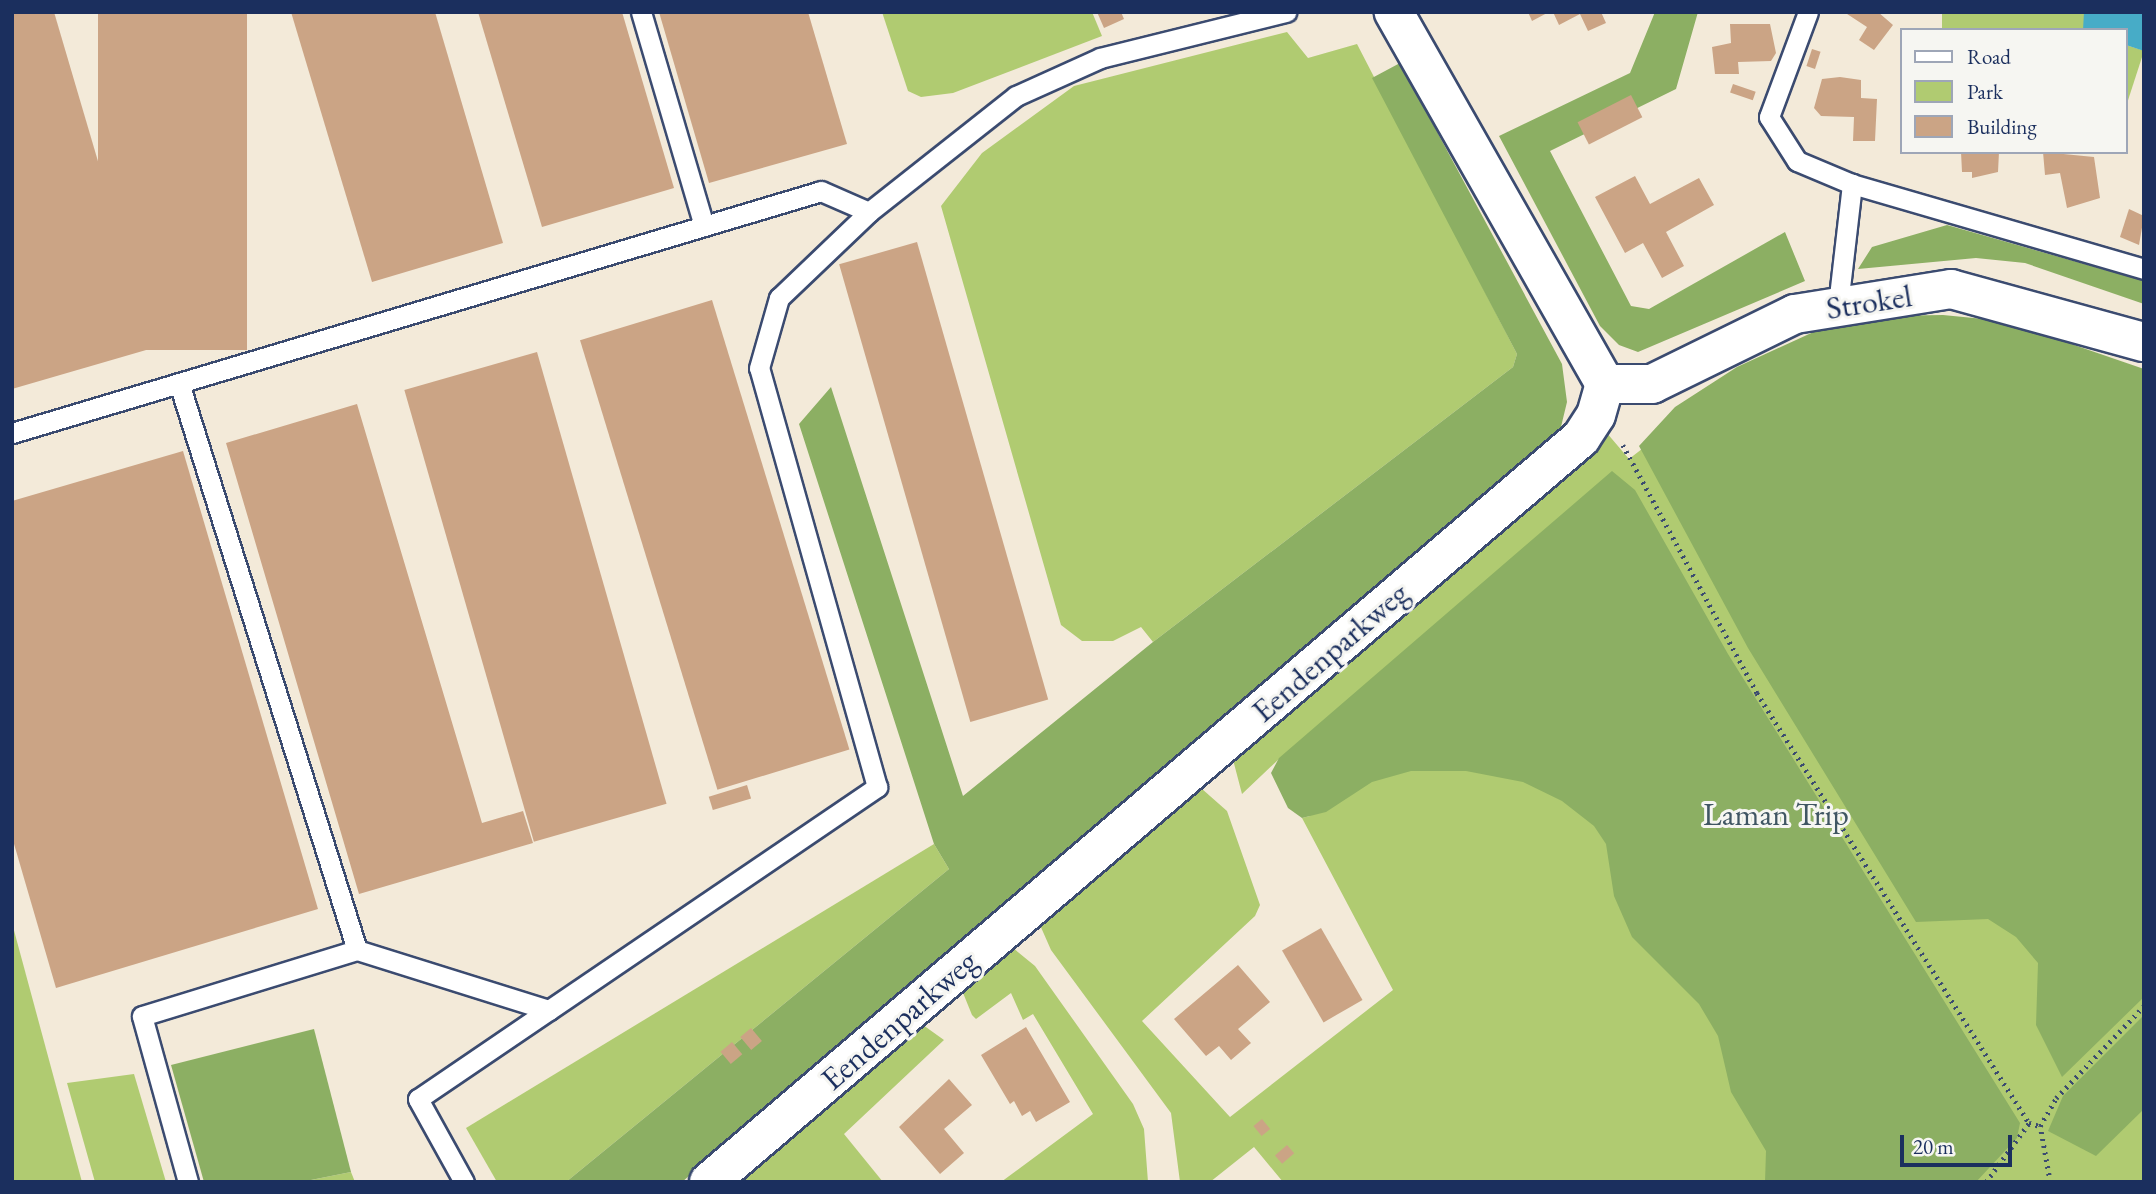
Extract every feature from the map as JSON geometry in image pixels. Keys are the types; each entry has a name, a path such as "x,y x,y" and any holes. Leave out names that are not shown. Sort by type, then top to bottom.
{"street":[{"path":"1394,12 1605,384"},
{"name":"Strokel","path":"1605,384 1652,384 1758,328 1838,305 1951,289 2144,342"},
{"name":"Eendenparkweg","path":"709,1182 1581,438 1605,384"}],"lane":[{"path":"641,12 704,226"},
{"path":"464,1182 418,1099 877,787 759,368 779,298 869,212 1016,96 1055,75 1286,12"},
{"path":"1808,12 1769,117 1797,161 1852,184 2144,269"},
{"path":"1838,305 1852,184"},
{"path":"12,433 821,191 869,212"},
{"path":"179,383 357,950"},
{"path":"188,1182 142,1016 357,950 549,1010"}],"path":[{"path":"1605,384 1615,431 1757,693 2029,1123 2040,1126"},
{"path":"2050,1182 2040,1126 2056,1098 2144,1006"},
{"path":"1987,1182 2029,1123"}],"green space":[{"path":"882,12 1092,12 1102,36 953,93 921,97 908,91"},
{"path":"1655,12 1698,12 1676,89 1550,151 1631,306 1649,309 1785,232 1805,281 1638,352 1619,345 1600,326 1499,136 1630,73"},
{"path":"1942,12 2084,12 2084,28 1942,28"},
{"path":"1287,32 1308,58 1357,44 1517,354 1513,367 1153,642 1141,627 1113,641 1082,641 1061,625 941,206 982,153 1074,86"},
{"path":"2128,46 2144,51 2128,100"},
{"path":"1400,63 1562,364 1567,402 1560,431 682,1182 566,1182 949,869 934,844 799,424 831,387 963,796 1153,642 1513,367 1517,354 1372,78"},
{"path":"1947,225 2144,281 2144,304 2025,263 1976,258 1858,269 1872,247"},
{"path":"1943,315 2004,321 2144,369 2144,997 2062,1077 2036,1025 2038,963 2016,937 1988,919 1916,922 1748,648 1639,446 1675,407 1737,367 1820,329 1877,316"},
{"name":"Laman Trip","path":"2144,374 2144,1182 1283,1182 1254,1147 1210,1182 1180,1182 1171,1113 1051,950 1036,916 1193,781 1227,811 1260,905 1255,916 1142,1021 1230,1117 1393,990 1302,818 1310,816 1279,759 1242,794 1231,752 1606,432 1629,459 1704,401"},
{"path":"1612,471 1635,490 1728,654 2020,1123 2017,1138 1976,1182 1765,1182 1766,1151 1731,1092 1718,1036 1699,1004 1632,937 1614,896 1606,844 1594,826 1562,801 1523,782 1466,771 1411,771 1372,782 1326,812 1302,818 1288,808 1271,773 1279,758"},
{"path":"934,844 949,869 566,1182 497,1182 466,1128"},
{"path":"12,923 82,1182 12,1182"},
{"path":"1007,943 1035,966 1133,1104 1144,1129 1148,1182 1001,1182 1093,1114 1033,1014 1023,1020 1011,993 976,1019 972,1015 959,983"},
{"path":"2144,1015 2144,1109 2096,1156 2048,1131 2063,1096"},
{"path":"916,1020 944,1040 844,1134 883,1182 724,1182"},
{"path":"314,1029 351,1172 301,1182 204,1182 171,1065"},
{"path":"134,1074 166,1182 95,1182 67,1083"},
{"path":"351,1172 355,1182 301,1182"}],"water":[{"path":"2084,12 2144,12 2144,51 2128,46 2128,28 2083,28"}],"building":[{"path":"12,12 54,12 153,348 12,389"},
{"path":"98,12 247,12 247,350 98,350"},
{"path":"291,12 435,12 503,243 372,282"},
{"path":"478,12 622,12 674,188 542,227"},
{"path":"659,12 808,12 847,144 709,183"},
{"path":"1097,12 1121,12 1124,19 1104,28"},
{"path":"1528,12 1549,12 1532,21"},
{"path":"1553,12 1601,12 1606,23 1588,31 1580,14 1559,25"},
{"path":"1844,12 1878,12 1893,25 1874,50 1859,40 1867,27"},
{"path":"1730,24 1770,24 1776,53 1771,61 1738,62 1739,74 1715,74 1712,47 1731,43"},
{"path":"1812,49 1821,52 1815,69 1806,66"},
{"path":"1840,77 1861,80 1861,98 1877,99 1875,141 1853,141 1854,117 1821,116 1814,108 1822,79"},
{"path":"1733,84 1756,92 1753,100 1730,93"},
{"path":"1631,95 1642,117 1589,145 1578,122"},
{"path":"1961,154 1999,154 1998,172 1972,178 1972,172 1962,172"},
{"path":"2043,154 2094,157 2100,198 2067,208 2060,173 2045,175"},
{"path":"1635,176 1650,204 1699,178 1714,205 1666,232 1684,266 1662,278 1643,243 1625,253 1595,197"},
{"path":"2129,209 2144,216 2139,245 2120,237"},
{"path":"917,242 1048,700 970,722 839,264"},
{"path":"712,300 849,749 717,790 580,340"},
{"path":"537,352 667,804 534,842 404,390"},
{"path":"357,404 482,823 523,811 533,843 359,894 226,443"},
{"path":"183,451 318,909 56,988 12,837 12,501"},
{"path":"747,785 751,798 713,810 709,797"},
{"path":"1321,928 1362,1000 1324,1022 1282,951"},
{"path":"1238,965 1270,1002 1238,1029 1251,1043 1231,1060 1219,1046 1206,1056 1174,1019"},
{"path":"1026,1027 1070,1102 1036,1122 1030,1111 1022,1116 1014,1101 1010,1104 981,1055"},
{"path":"751,1028 762,1041 751,1050 740,1037"},
{"path":"732,1042 742,1054 731,1064 721,1052"},
{"path":"949,1079 972,1105 944,1129 964,1153 940,1174 899,1127"},
{"path":"1262,1119 1270,1129 1262,1136 1253,1126"},
{"path":"1287,1145 1294,1153 1282,1164 1275,1155"}]}
